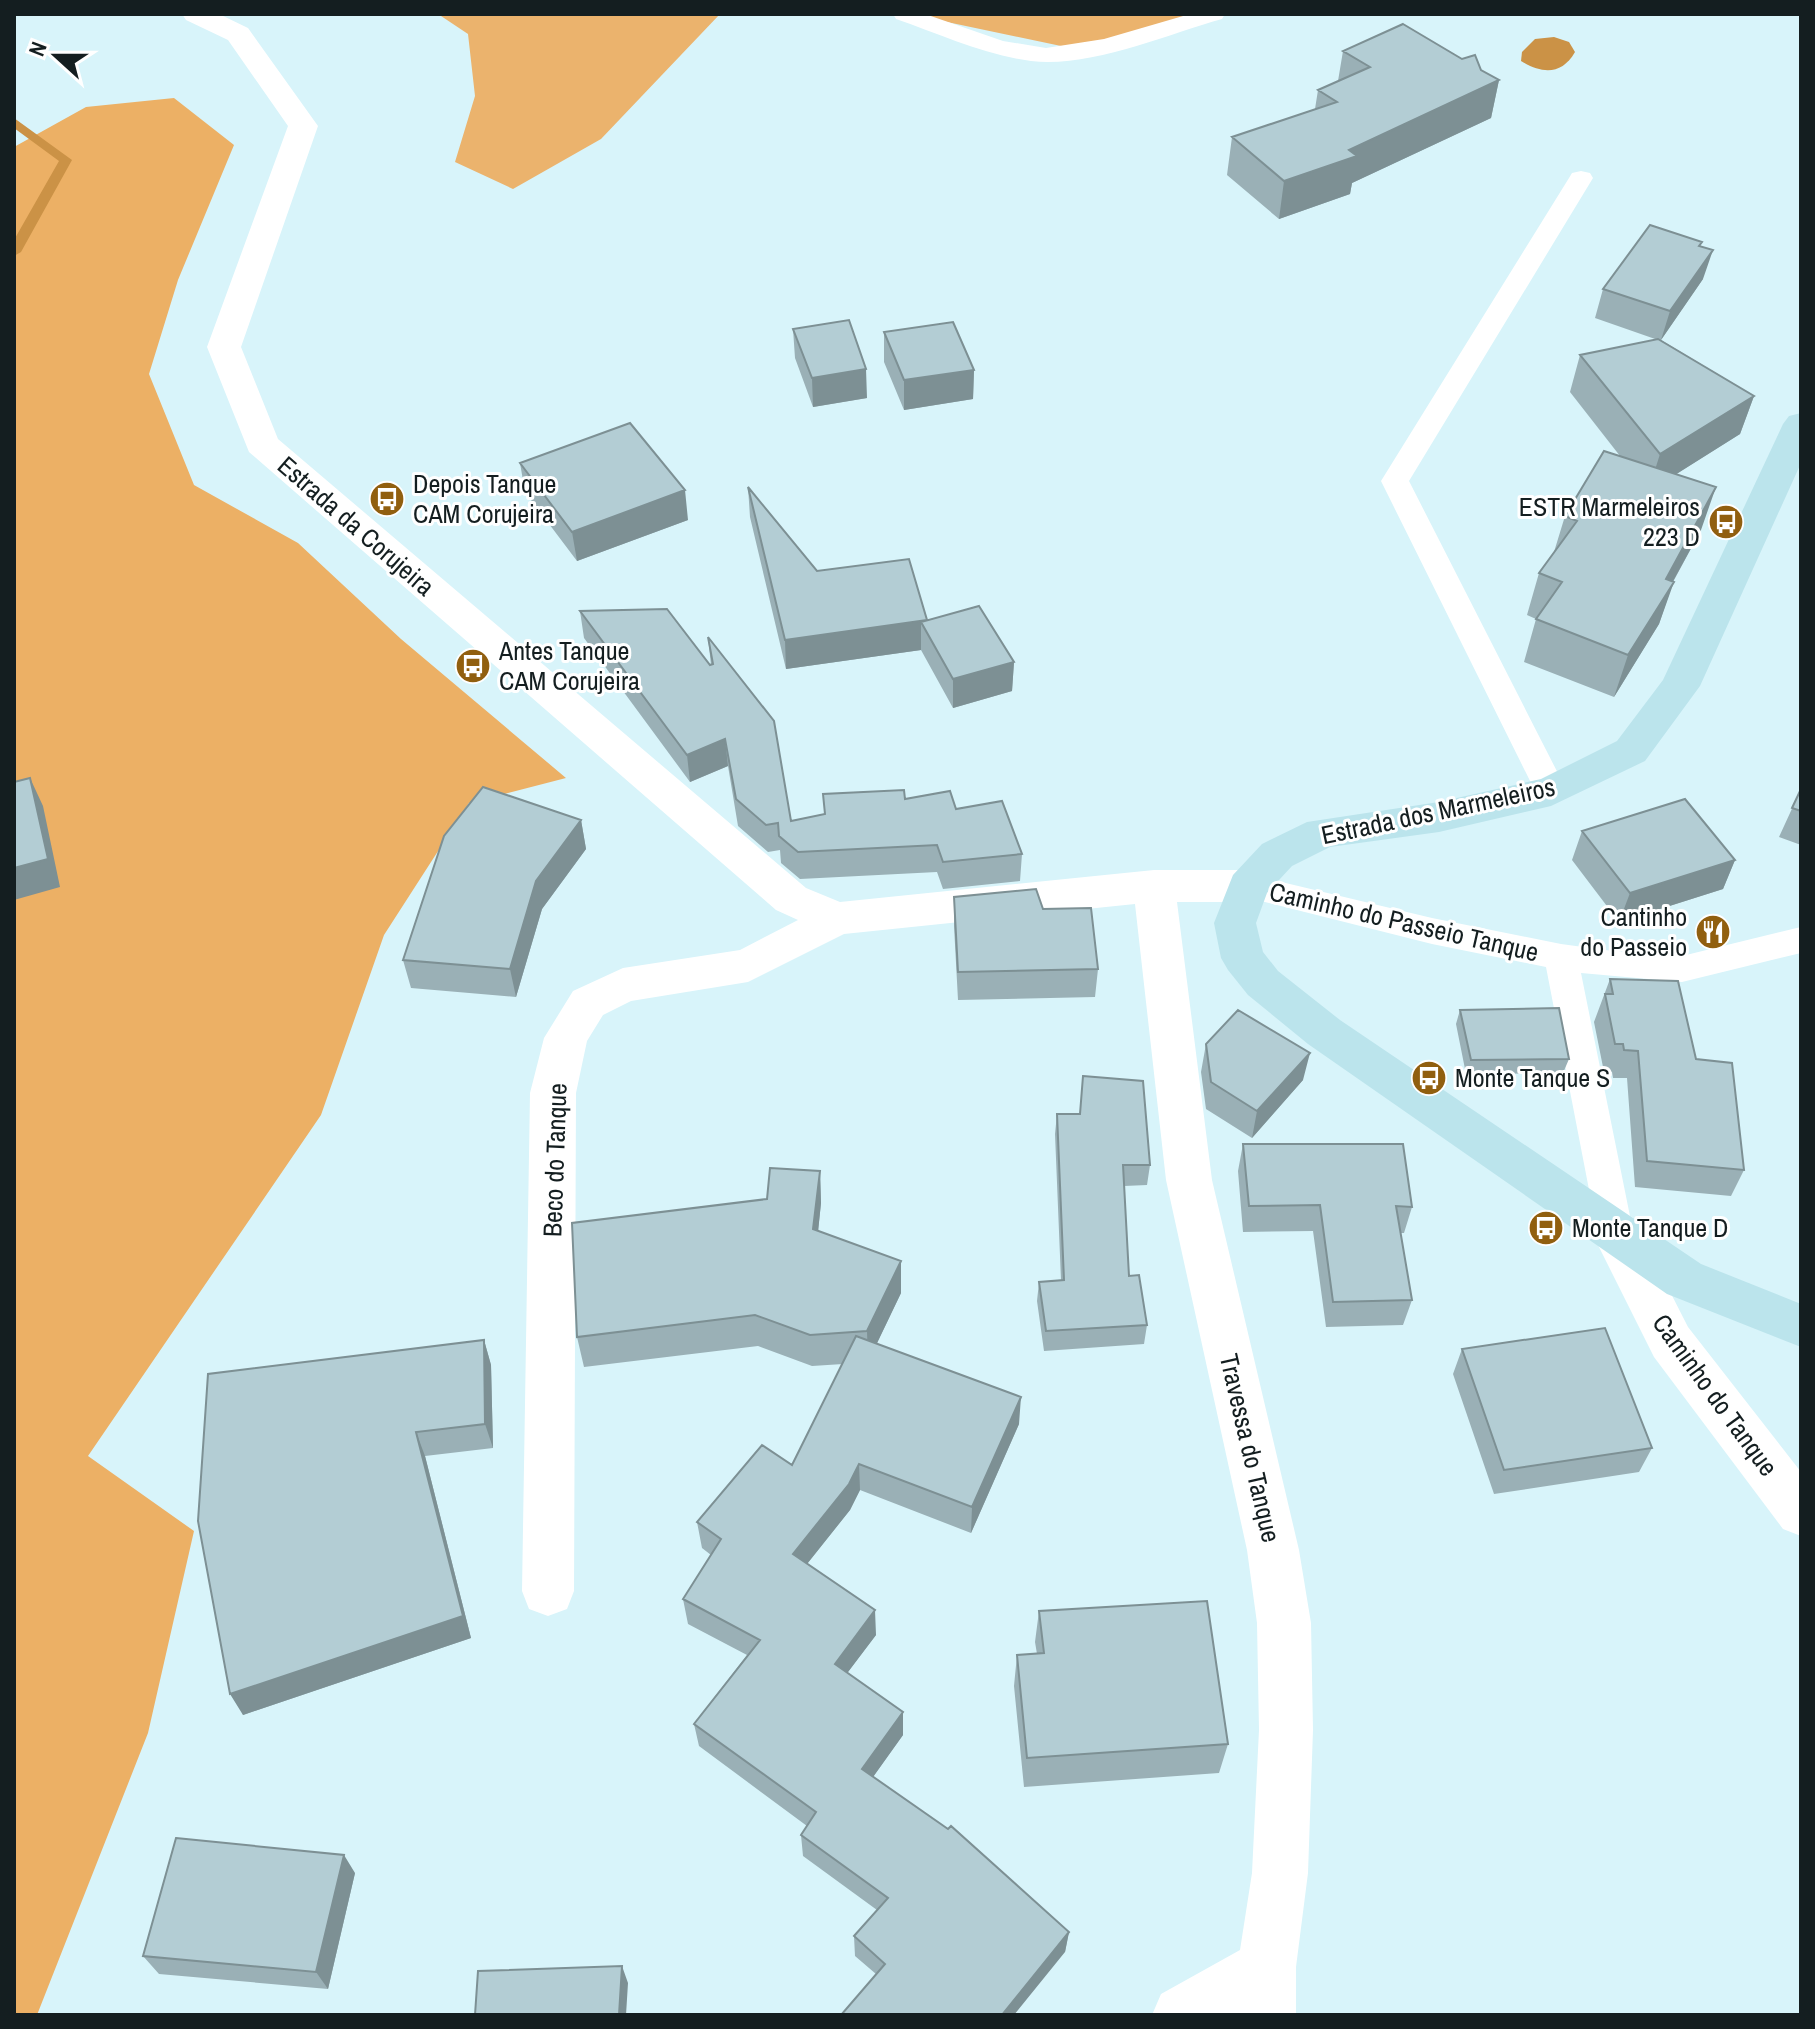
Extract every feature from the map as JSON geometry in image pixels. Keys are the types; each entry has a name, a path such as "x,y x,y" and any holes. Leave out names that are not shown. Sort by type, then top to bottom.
{"main road":[{"name":"Estrada dos Marmeleiros","path":"1801,424 1680,686 1631,751 1551,791 1439,817 1322,833 1277,855 1248,886 1235,923 1243,958 1263,983 1324,1032 1684,1279 1801,1326"}],"street":[{"name":"Estrada da Corujeira","path":"196,14 238,34 303,126 224,347 262,444 791,899 837,919"},
{"path":"837,919 1154,886 1248,886"},
{"name":"Travessa do Tanque","path":"1154,886 1189,1180 1273,1550 1284,1623 1286,1730 1274,1999"},
{"name":"Beco do Tanque","path":"548,1591 553,1093 566,1038 588,1003 623,985 748,965 837,919"},
{"name":"Caminho do Tanque","path":"1615,1231 1671,1342 1801,1512"},
{"path":"1182,2015 1274,1999"}],"lane":[{"path":"904,14 1008,49 1045,55 1080,50 1214,14"},
{"path":"1551,791 1395,481 1581,178"},
{"name":"Caminho do Passeio Tanque","path":"1248,886 1432,931 1561,957 1682,969 1801,940"},
{"name":"Caminho do Passeio Tanque","path":"1561,957 1615,1231"}],"shaded area":[{"path":"438,14 720,14 601,139 513,189 455,162 475,96 468,34"},
{"path":"909,14 1214,14 1080,50"},
{"path":"1554,37 1569,42 1575,52 1564,65 1544,70 1521,61 1522,52 1535,39"},
{"path":"174,98 234,145 178,280 149,374 194,485 298,543 401,639 566,778 469,803 384,935 321,1115 88,1456 194,1531 148,1733 37,2015 14,2015 14,147 86,107"}],"building":[{"path":"1403,24 1462,59 1475,55 1481,70 1499,80 1349,150 1357,156 1284,181 1232,137 1337,102 1318,90 1370,67 1343,51"},
{"path":"1650,225 1702,242 1699,246 1713,250 1670,311 1603,289"},
{"path":"849,320 866,369 812,378 793,329"},
{"path":"953,322 974,370 904,380 884,332"},
{"path":"1658,339 1754,396 1660,454 1580,355"},
{"path":"630,423 685,490 572,532 520,463"},
{"path":"1604,451 1716,487 1666,579 1674,582 1628,655 1536,619 1562,582 1539,573 1577,521 1565,516"},
{"path":"748,487 817,571 909,559 927,620 785,640"},
{"path":"979,606 1014,662 953,679 921,622"},
{"path":"667,609 710,665 713,664 708,637 774,721 791,821 825,814 823,794 904,790 905,799 950,791 956,809 1002,801 1022,854 943,862 937,845 798,852 779,836 778,823 766,825 736,799 725,739 687,755 580,611"},
{"path":"30,778 48,859 14,868 14,782"},
{"path":"483,787 581,820 536,881 510,969 403,960 444,836"},
{"path":"1801,789 1801,811 1792,808"},
{"path":"1685,799 1735,860 1630,893 1582,831"},
{"path":"1036,889 1043,909 1091,908 1098,969 958,972 954,897"},
{"path":"1610,979 1678,981 1696,1059 1732,1063 1744,1170 1647,1161 1638,1051 1624,1050 1623,1044 1615,1044 1605,994 1613,994"},
{"path":"1559,1008 1569,1059 1471,1060 1460,1010"},
{"path":"1238,1010 1310,1053 1257,1111 1211,1082 1206,1044"},
{"path":"1083,1076 1143,1081 1150,1165 1123,1165 1129,1276 1139,1275 1147,1325 1046,1331 1039,1282 1064,1280 1057,1114 1080,1114"},
{"path":"1243,1144 1403,1144 1412,1207 1396,1206 1412,1300 1333,1302 1320,1205 1249,1206"},
{"path":"770,1168 820,1171 813,1229 901,1261 867,1331 810,1335 755,1315 577,1337 572,1223 767,1199"},
{"path":"1605,1328 1652,1448 1504,1470 1462,1349"},
{"path":"856,1336 1021,1397 972,1507 859,1464 849,1484 793,1554 875,1610 835,1664 903,1712 862,1769 948,1829 951,1826 1069,1932 1002,2015 841,2015 885,1964 854,1936 888,1898 801,1835 816,1812 694,1724 760,1640 683,1599 721,1539 697,1522 762,1445 792,1465"},
{"path":"484,1340 485,1424 416,1432 463,1616 230,1694 198,1521 208,1374"},
{"path":"1207,1601 1228,1744 1027,1758 1017,1655 1044,1653 1039,1611"},
{"path":"176,1838 344,1855 316,1972 143,1956"},
{"path":"622,1966 619,2015 475,2015 478,1971"}],"waterway":[{"path":"14,122 66,160 14,252"}],"place":[{"name":"Depois Tanque CAM Corujeira","path":"387,499"},
{"name":"ESTR Marmeleiros 223 D","path":"1726,522"},
{"name":"Antes Tanque CAM Corujeira","path":"473,666"},
{"name":"Cantinho do Passeio","path":"1713,932"},
{"name":"Monte Tanque S","path":"1429,1078"},
{"name":"Monte Tanque D","path":"1546,1228"}]}
